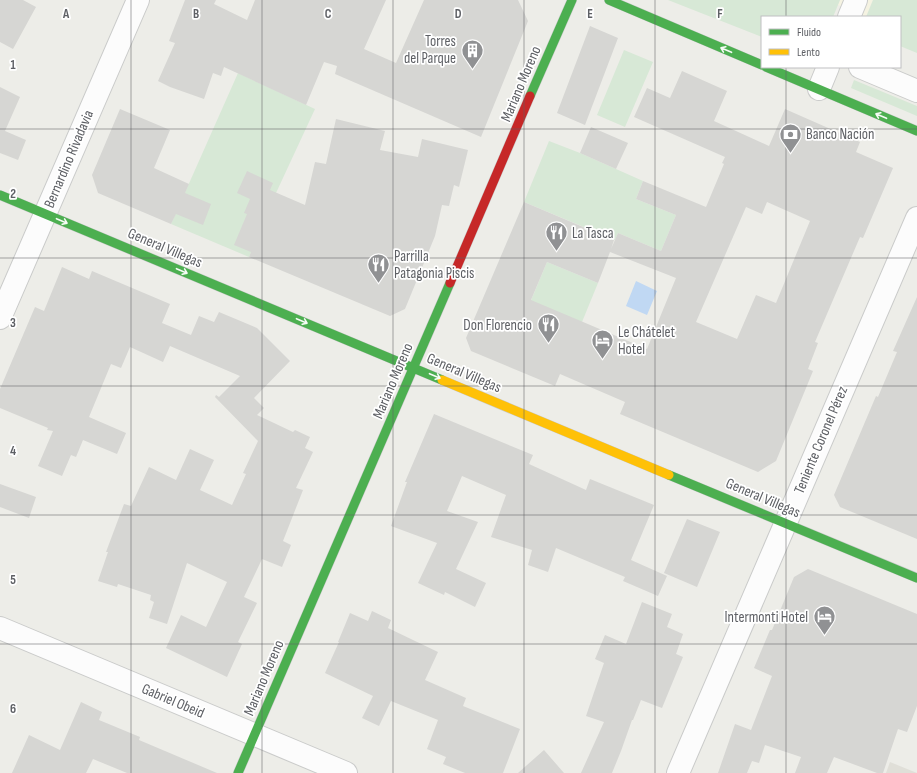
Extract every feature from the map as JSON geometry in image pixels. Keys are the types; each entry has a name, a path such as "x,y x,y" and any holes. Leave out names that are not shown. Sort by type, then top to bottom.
{"main road":[{"name":"Mariano Moreno","path":"238,773 572,0"},
{"path":"609,0 761,65"},
{"path":"768,68 917,131"},
{"name":"General Villegas","path":"0,195 917,578"}],"street":[{"name":"Bernardino Rivadavia","path":"0,318 138,0"},
{"path":"849,16 856,0"},
{"path":"819,89 828,68"},
{"path":"862,68 917,91"},
{"name":"Teniente Coronel Pérez","path":"678,773 917,218"},
{"name":"Gabriel Obeid","path":"0,628 346,773"}],"shaded area":[{"path":"840,0 873,0 866,16 838,5"},
{"path":"890,762 917,773 886,773"}],"green space":[{"path":"668,0 840,0 833,16 761,16 761,37"},
{"path":"873,0 917,0 917,53 901,46 901,16 866,16"},
{"path":"624,50 653,62 625,127 597,115"},
{"path":"238,73 315,109 276,193 249,257 171,224"},
{"path":"854,80 917,106 917,116 851,88"},
{"path":"549,141 643,181 636,199 676,215 661,251 618,233 615,240 524,202"},
{"path":"547,262 598,283 582,322 504,365"}],"water":[{"path":"636,281 657,291 647,315 626,306"}],"building":[{"path":"0,0 23,0 36,7 13,49 0,42"},
{"path":"185,0 216,0 214,4 247,20 255,0 386,0 364,49 396,63 424,0 518,0 528,21 481,137 335,74 337,66 324,62 306,105 224,67 221,76 213,73 204,99 170,87 158,81 175,43 169,41"},
{"path":"590,26 618,38 585,125 557,113"},
{"path":"682,71 727,91 714,121 769,146 785,109 860,142 856,152 893,168 863,238 860,237 815,342 818,343 808,369 813,371 776,461 758,472 620,414 625,402 560,374 555,386 471,351 466,338 524,202 614,240 611,249 618,233 661,251 676,215 636,199 643,181 706,207 724,164 722,163 725,157 634,117 647,88 670,98","holes":["767,202 810,221 776,303 756,295 737,339 696,322 746,207 762,214","610,252 676,278 647,349 531,300 547,262 598,283"]},
{"path":"0,87 20,97 5,131 26,140 18,160 0,153"},
{"path":"120,109 170,130 154,168 189,184 185,193 211,204 203,225 176,214 171,224 98,193 92,175"},
{"path":"336,119 385,131 380,150 418,157 422,139 468,150 459,187 454,185 449,206 442,205 435,236 405,309 390,316 249,257 251,252 234,245 247,214 244,213 250,199 237,193 247,171 273,183 270,190 305,205 315,162 326,164"},
{"path":"591,127 628,143 616,169 580,153"},
{"path":"62,267 89,279 92,271 170,304 162,323 191,335 199,316 214,322 219,312 257,328 290,361 254,398 264,408 257,415 293,432 295,430 310,437 305,448 313,452 296,488 303,490 283,541 291,545 282,567 262,559 244,597 257,603 238,642 242,644 227,677 166,648 181,615 206,627 227,582 187,563 167,624 149,618 154,602 150,600 151,595 118,584 117,587 98,581 108,552 106,552 124,504 131,506 149,467 176,480 190,449 214,460 200,490 232,505 246,474 243,473 258,441 215,397 216,395 219,397 240,376 170,346 163,362 130,347 121,368 111,364 89,417 126,433 117,454 83,440 76,457 71,455 62,476 38,466 53,431 47,430 48,428 0,408 0,389 35,307 44,311"},
{"path":"917,297 917,539 840,507 834,495 876,396 878,397 897,352 893,351"},
{"path":"434,414 533,455 529,464 586,490 590,479 654,505 631,560 667,576 658,596 623,581 625,577 556,548 548,572 528,565 532,550 491,537 506,495 462,476 447,511 478,522 456,569 486,583 475,607 445,592 444,595 418,583 437,543 391,526 407,482 405,482"},
{"path":"0,484 36,497 29,518 0,507"},
{"path":"687,519 720,532 697,587 664,573"},
{"path":"808,569 917,614 917,706 907,732 898,729 883,773 877,773 834,757 827,773 795,773 801,757 765,745 759,763 752,761 747,773 718,773 735,724 751,730 772,676 754,668 794,577"},
{"path":"642,602 672,614 667,627 683,634 676,654 683,657 662,708 641,700 612,773 581,773 604,722 586,716 604,663 595,659 605,635 626,644"},
{"path":"372,611 391,620 388,628 438,652 425,680 466,698 463,706 520,729 503,773 465,773 443,764 446,757 427,749 438,720 391,701 379,726 362,718 373,696 325,673 350,613 368,621"},
{"path":"81,702 102,712 99,720 140,737 139,740 217,773 127,773 93,759 86,773 12,773 29,735 60,750"},
{"path":"544,750 564,773 518,773"}],"traffic: fast":[{"path":"530,96 572,0"},
{"path":"609,0 761,65"},
{"path":"768,68 917,131"},
{"path":"0,195 442,380"},
{"path":"238,773 450,283"},
{"path":"669,475 917,578"}],"traffic: slow":[{"path":"442,380 669,475"}],"traffic: jam":[{"path":"450,283 530,96"}],"place":[{"name":"Torres del Parque","path":"472,70"},
{"name":"Banco Nación","path":"790,154"},
{"name":"La Tasca","path":"556,252"},
{"name":"Parrilla Patagonia Piscis","path":"378,284"},
{"name":"Don Florencio","path":"548,344"},
{"name":"Le Chátelet Hotel","path":"603,360"},
{"name":"Intermonti Hotel","path":"824,636"}]}
